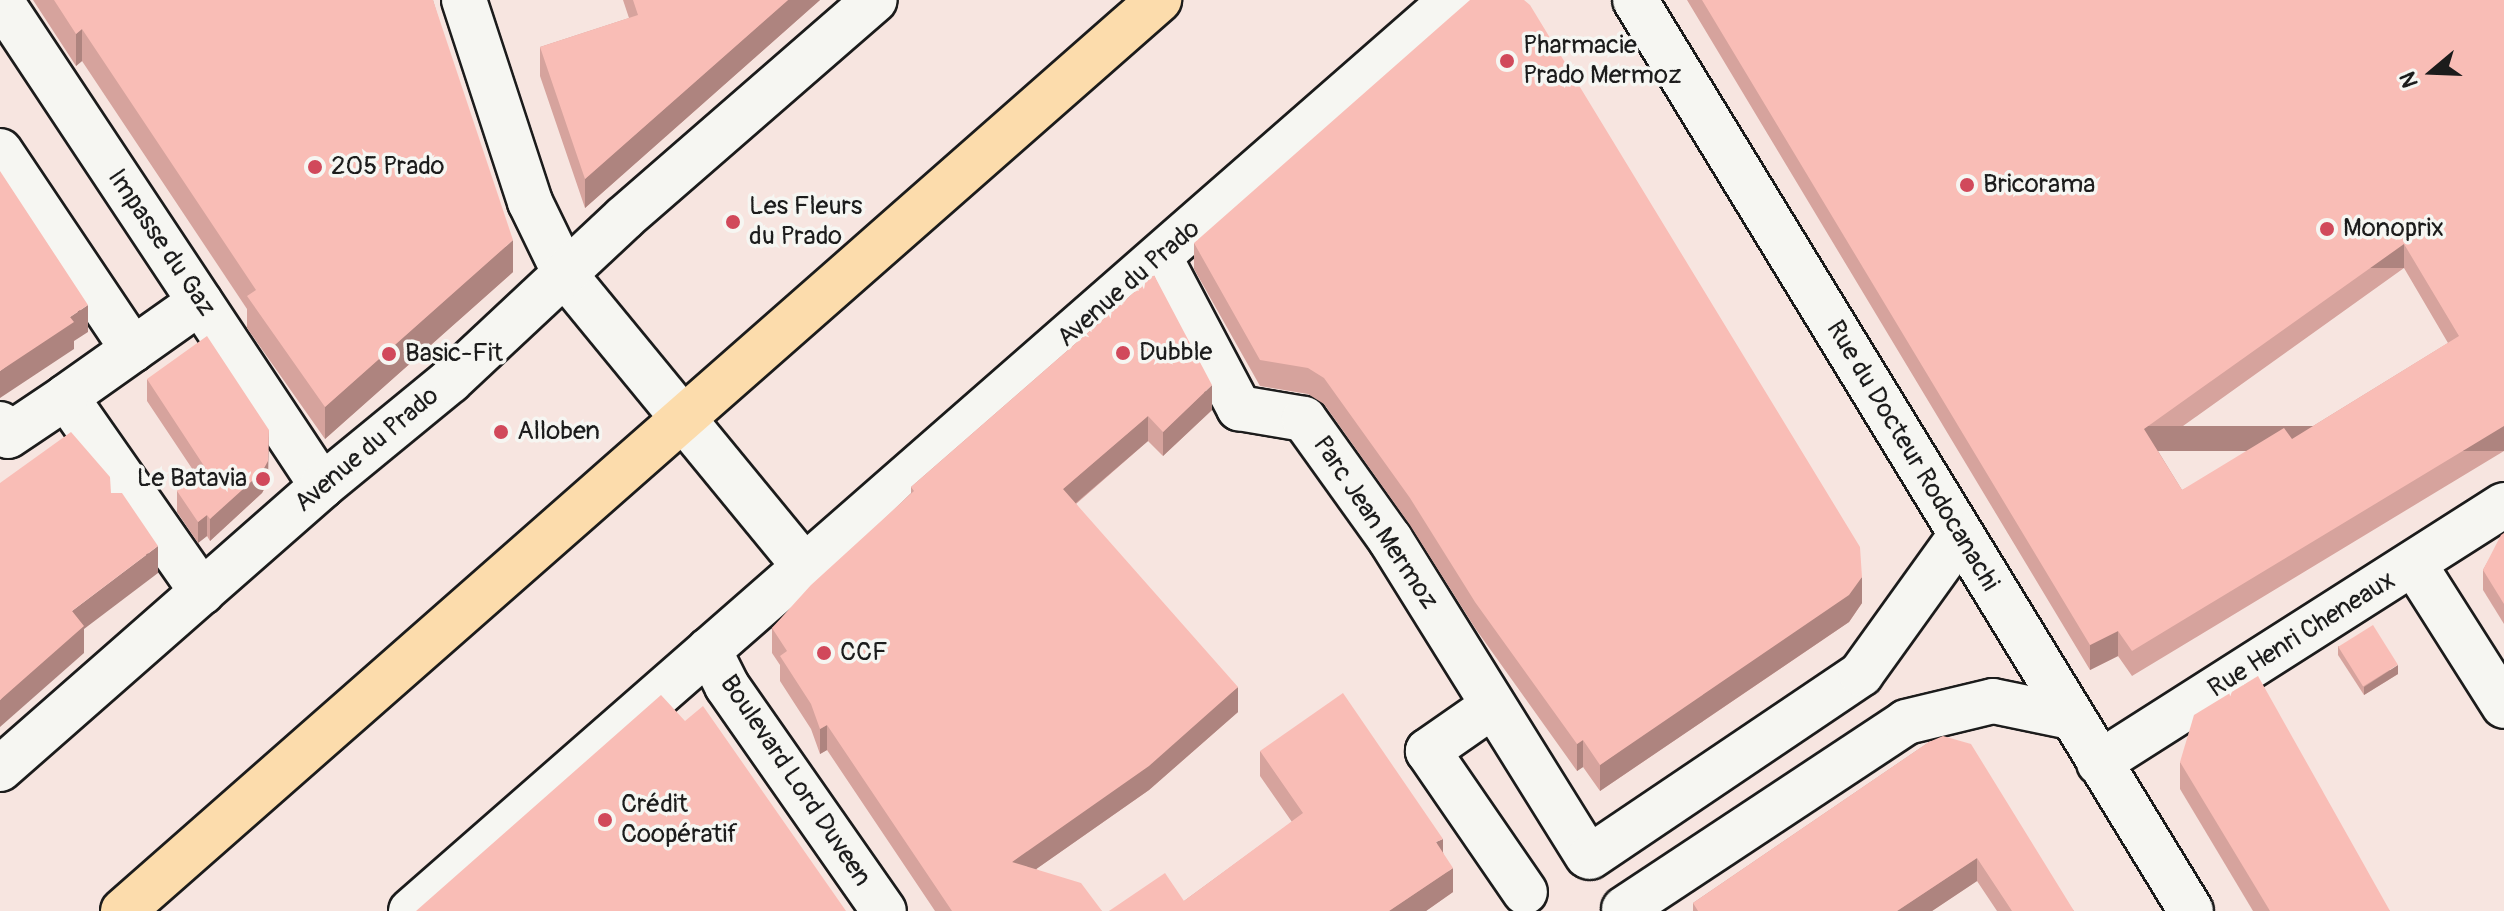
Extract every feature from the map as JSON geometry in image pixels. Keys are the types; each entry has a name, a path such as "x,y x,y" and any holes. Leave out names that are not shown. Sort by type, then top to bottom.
{"main road":[{"path":"123,911 1159,0"}],"street":[{"name":"Impasse du Gaz","path":"0,0 322,486"},
{"path":"464,0 530,202 566,276 623,352 682,417 803,565"},
{"name":"Avenue du Prado","path":"0,769 322,486 450,381 566,276 624,218 875,0"},
{"name":"Avenue du Prado","path":"411,911 1452,0"},
{"name":"Rue du Docteur Rodocanachi","path":"1635,0 2191,911"},
{"path":"0,151 133,350"},
{"name":"Parc Jean Mermoz","path":"1160,258 1239,408 1304,419 1390,539 1491,707 1588,857 1616,877 1624,910 1906,722 1993,701 2071,717"},
{"path":"0,424 8,436 200,302"},
{"path":"66,397 202,592"},
{"name":"Rue Henri Cheneaux","path":"2099,763 2504,505"},
{"path":"1491,707 1428,751 1519,903 1542,866 1572,855 1588,857 1861,674 1960,536"},
{"path":"2414,564 2504,706"},
{"name":"Boulevard Lord Duveen","path":"709,650 727,686 884,911"}],"building":[{"name":"205 Prado","path":"54,0 433,0 513,240 325,407 247,296 256,290 82,29 76,34"},
{"path":"633,0 788,0 585,179 540,47 638,15"},
{"path":"1470,0 1524,0 1530,5 1860,547 1862,577 1849,595 1600,765 1583,740 1577,744 1475,602 1410,498 1324,378 1308,368 1260,360 1194,243"},
{"path":"1702,0 2504,0 2504,426 2132,651 2118,631 2090,645","holes":["2404,244 2459,336 2292,439 2284,428 2182,490 2144,429"]},
{"path":"0,171 88,305 70,317 74,322 0,371"},
{"path":"1154,275 1212,385 1163,432 1148,416 1063,489 1238,687 1149,766 1012,862 1081,883 1102,911 952,911 827,725 820,729 811,704 780,656 787,651 772,628 811,585 914,491 911,487"},
{"path":"207,336 269,430 268,461 262,472 210,519 207,515 198,522 177,491 206,469 147,379"},
{"path":"71,432 110,477 111,493 122,493 158,546 72,611 84,626 0,700 0,483"},
{"path":"2504,533 2504,604 2483,570"},
{"path":"2373,625 2398,665 2363,687 2338,647"},
{"path":"2258,676 2390,911 2270,911 2180,762 2194,715"},
{"path":"1343,693 1443,839 1436,842 1453,868 1389,911 1109,911 1165,873 1184,901 1303,813 1260,751"},
{"path":"661,695 685,721 703,706 846,911 416,911"},
{"path":"1943,736 1971,744 2074,911 2012,911 1977,858 1897,911 1698,911 1693,903 1929,742"}],"place":[{"name":"Pharmacie Prado Mermoz","path":"1507,61"},
{"name":"205 Prado","path":"315,167"},
{"name":"Bricorama","path":"1967,185"},
{"name":"Les Fleurs du Prado","path":"733,222"},
{"name":"Monoprix","path":"2327,229"},
{"name":"Dubble","path":"1123,353"},
{"name":"Basic-Fit","path":"389,354"},
{"name":"Alloben","path":"501,432"},
{"name":"Le Batavia","path":"263,479"},
{"name":"CCF","path":"824,653"},
{"name":"Crédit Coopératif","path":"605,820"}]}
